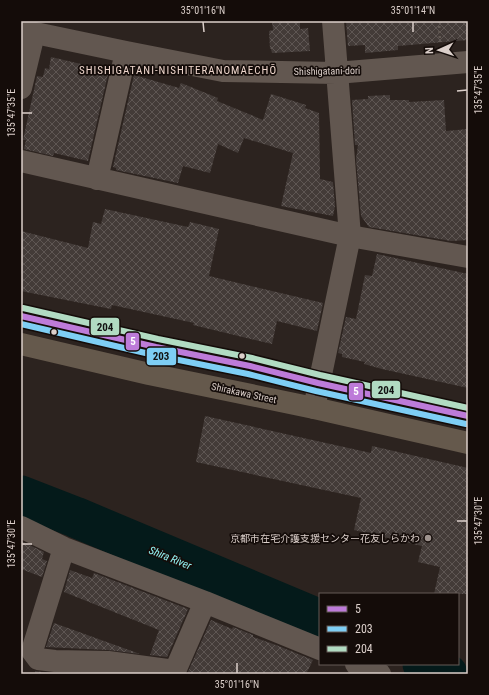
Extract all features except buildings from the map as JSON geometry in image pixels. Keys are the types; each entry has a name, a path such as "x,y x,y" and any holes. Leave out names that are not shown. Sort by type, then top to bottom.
{"main road":[{"path":"21,316 156,347 250,366 318,383 468,416"},
{"name":"Shirakawa Street","path":"21,344 149,374 314,408 468,443"}],"street":[{"path":"314,408 318,383 350,236 333,21"},
{"path":"21,88 28,32"},
{"name":"Shishigatani-dori","path":"28,32 224,71 336,73 468,62"},
{"path":"97,178 126,52"},
{"path":"21,161 350,236 468,257"},
{"path":"21,527 64,548 205,602 319,649"},
{"path":"64,548 32,651 38,659 55,661 108,662 175,671 205,602"},
{"path":"358,665 380,674"}],"waterway":[{"name":"Shira River","path":"21,496 75,517 319,620"},
{"name":"Shira River","path":"425,665 447,674"}],"transit line":[{"name":"204","path":"23,308 158,339 252,358 320,375 468,408"},
{"name":"5","path":"21,316 156,347 250,366 318,383 468,416"},
{"name":"203","path":"21,324 466,424"}],"place":[{"name":"京都市在宅介護支援センター花友しらかわ","path":"428,538"}],"district":[{"name":"SHISHIGATANI-NISHITERANOMAECHŌ","path":"178,70"}]}
